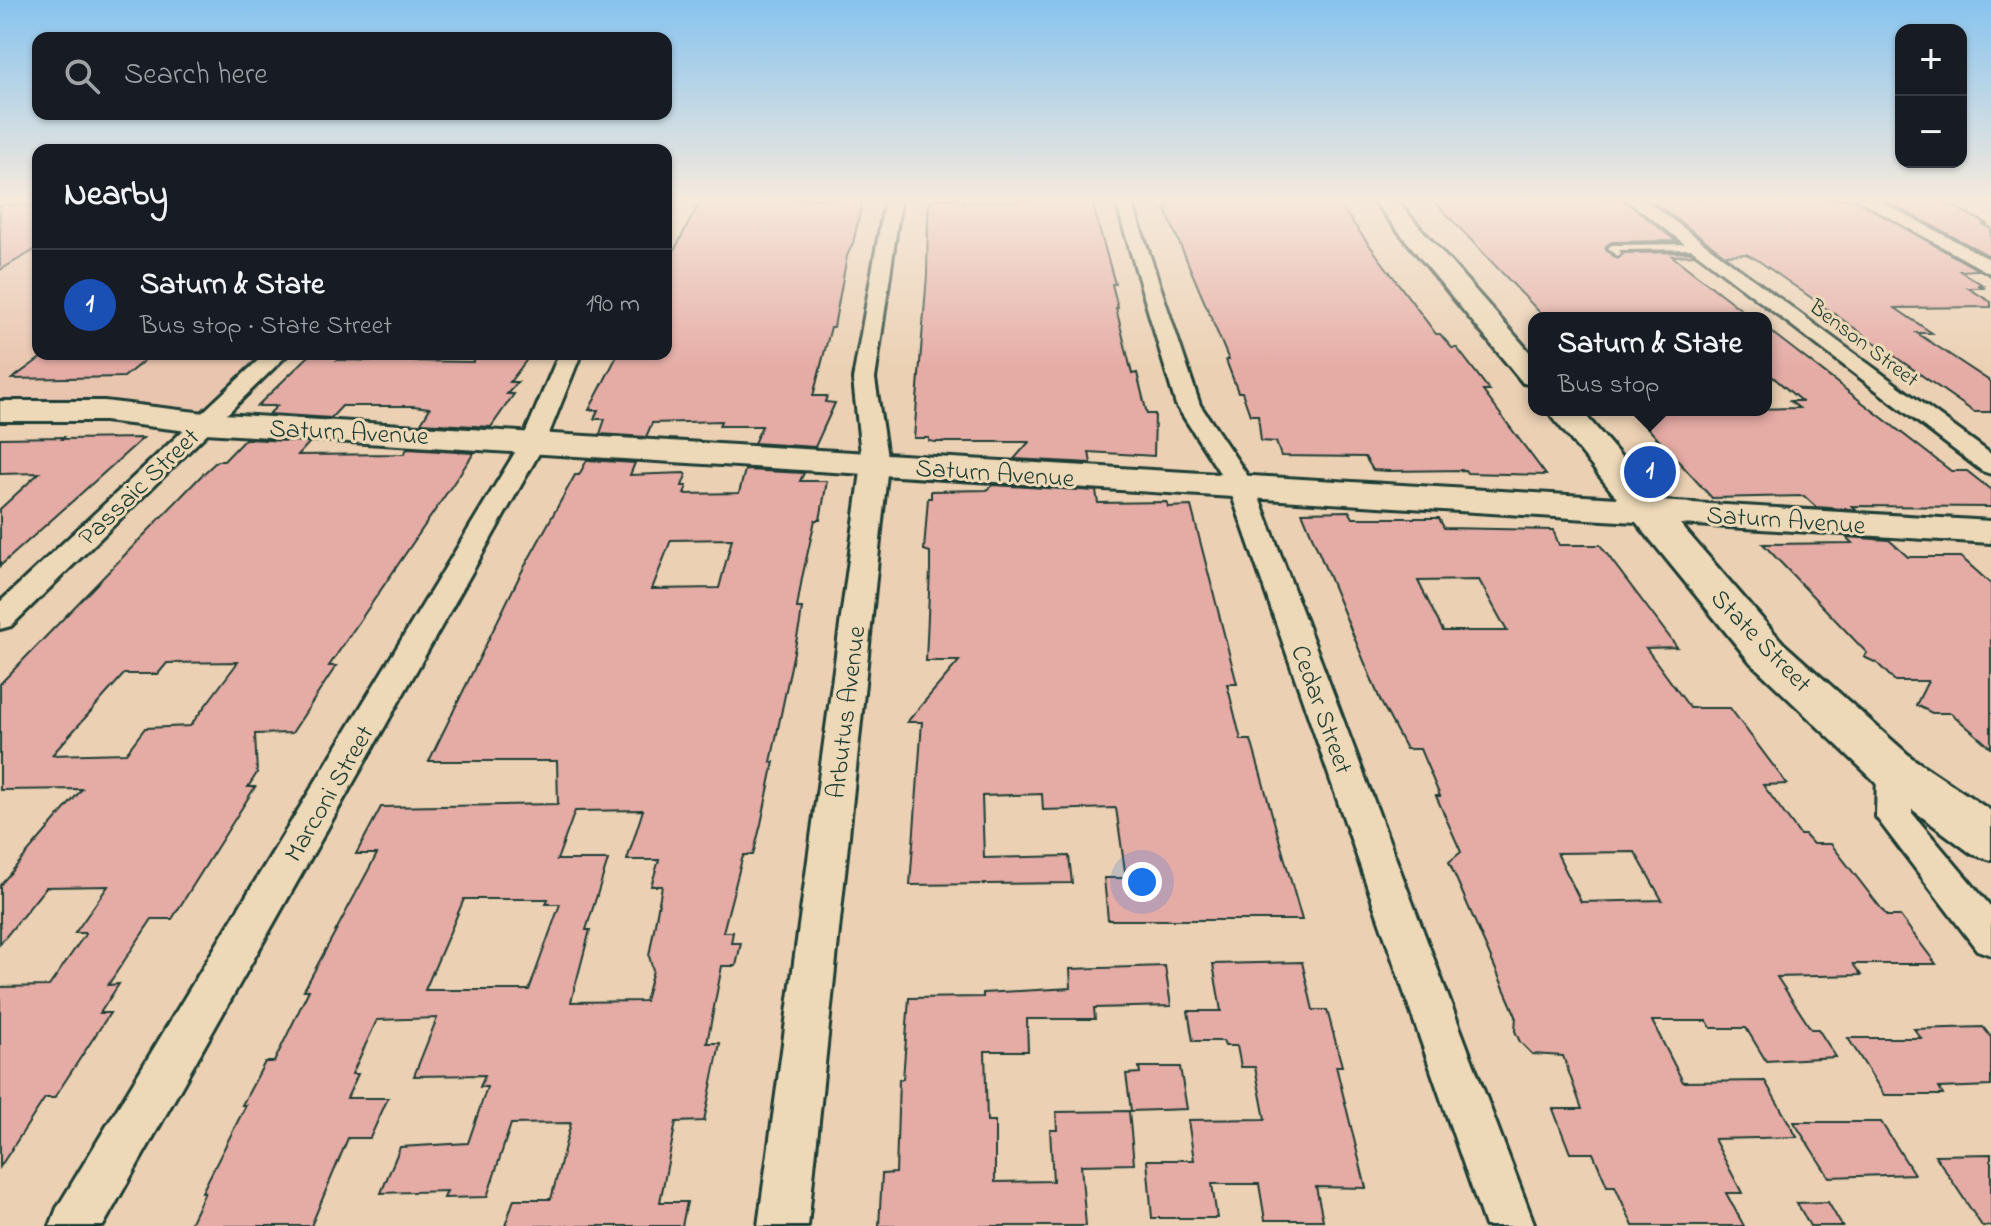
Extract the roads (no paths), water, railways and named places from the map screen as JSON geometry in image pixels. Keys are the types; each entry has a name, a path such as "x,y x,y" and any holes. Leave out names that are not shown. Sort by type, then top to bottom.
{"street":[{"name":"Arbutus Avenue","path":"783,1226 875,464 864,379 884,256"},
{"name":"Cedar Street","path":"1141,256 1188,405 1242,487 1510,1226"},
{"path":"1432,256 1528,369"},
{"name":"Benson Street","path":"1710,256 1991,466"},
{"path":"1969,256 1991,268"},
{"name":"Passaic Street","path":"0,619 271,360"},
{"name":"Marconi Street","path":"75,1226 534,441 568,360"},
{"name":"Saturn Avenue","path":"0,411 104,411 205,423 1991,532"},
{"name":"State Street","path":"1568,416 1767,653 1895,771 1991,839"},
{"path":"1895,771 1894,817 1991,937"}],"place":[{"name":"Saturn & State","path":"1650,472"}]}
